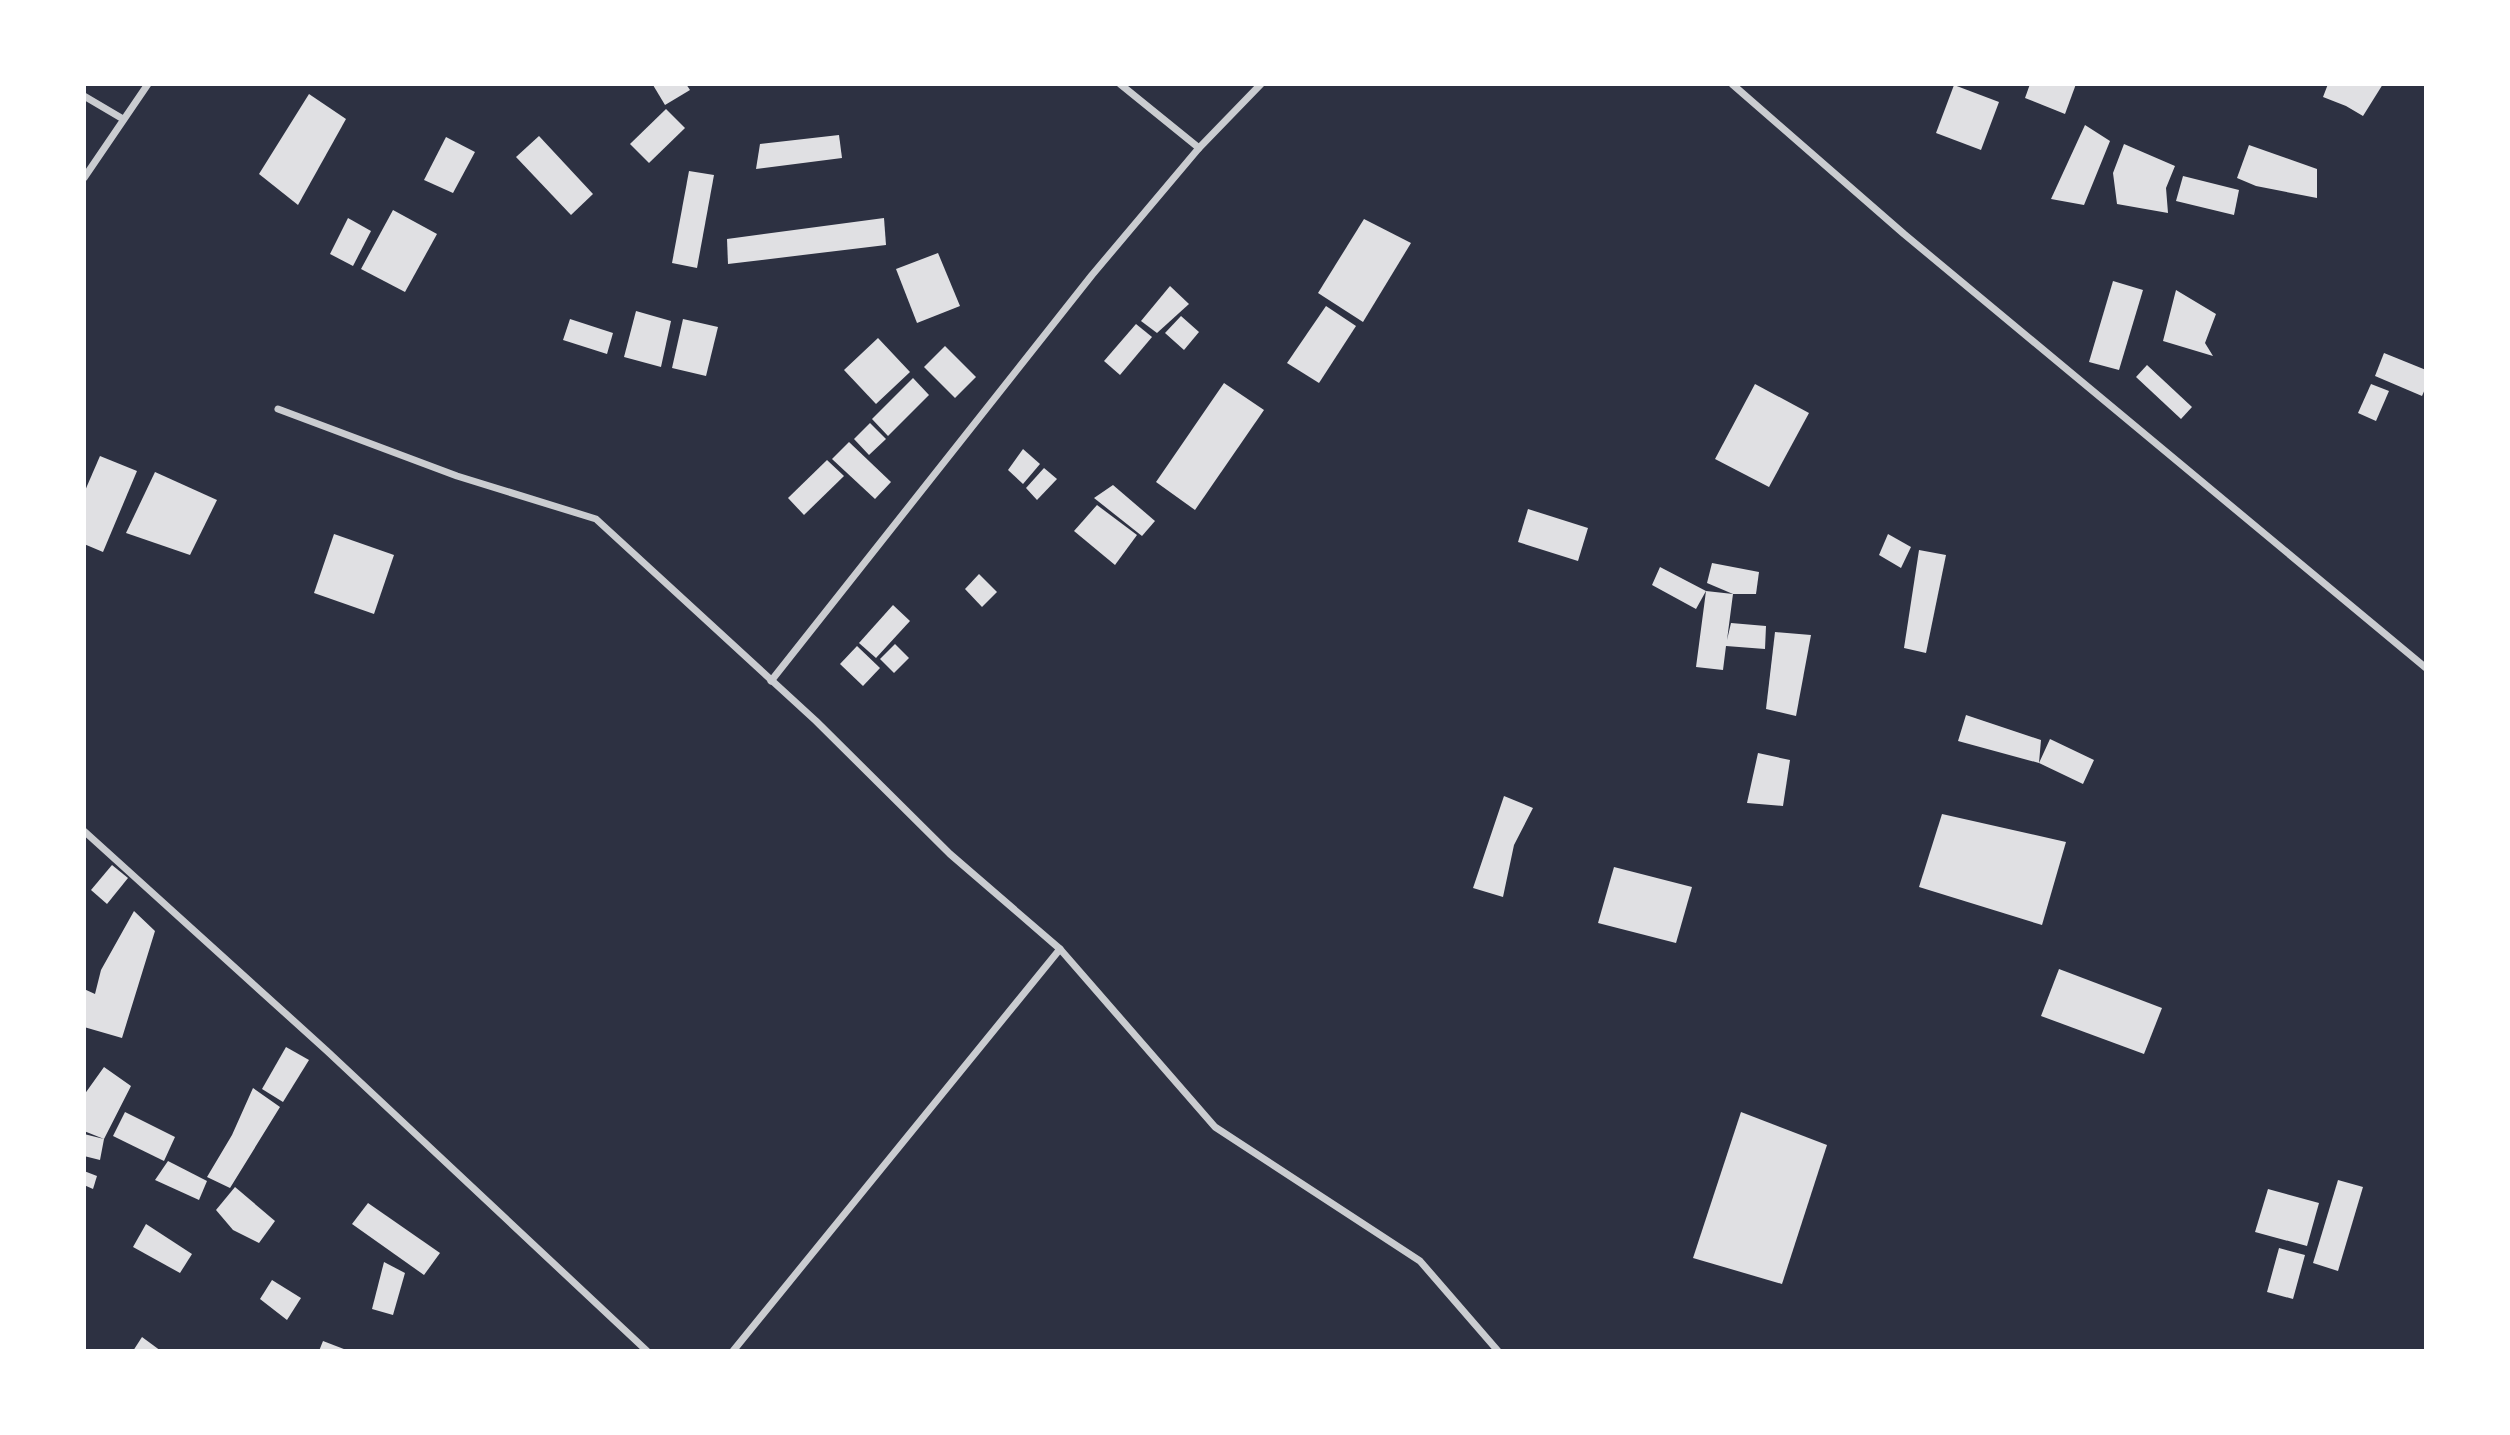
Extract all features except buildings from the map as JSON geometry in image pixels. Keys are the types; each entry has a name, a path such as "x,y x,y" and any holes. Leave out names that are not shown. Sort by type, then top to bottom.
{"street":[{"path":"84,178 148,84"},
{"path":"1121,84 1199,148"},
{"path":"771,681 1092,275 1199,148 1261,84"},
{"path":"1731,84 1904,234 2426,668"},
{"path":"84,96 123,119"},
{"path":"278,409 457,477 596,519 816,721 950,854 1060,949 1215,1127 1420,1261 1498,1351"},
{"path":"84,831 327,1051 647,1351"},
{"path":"733,1351 1060,949"}]}
